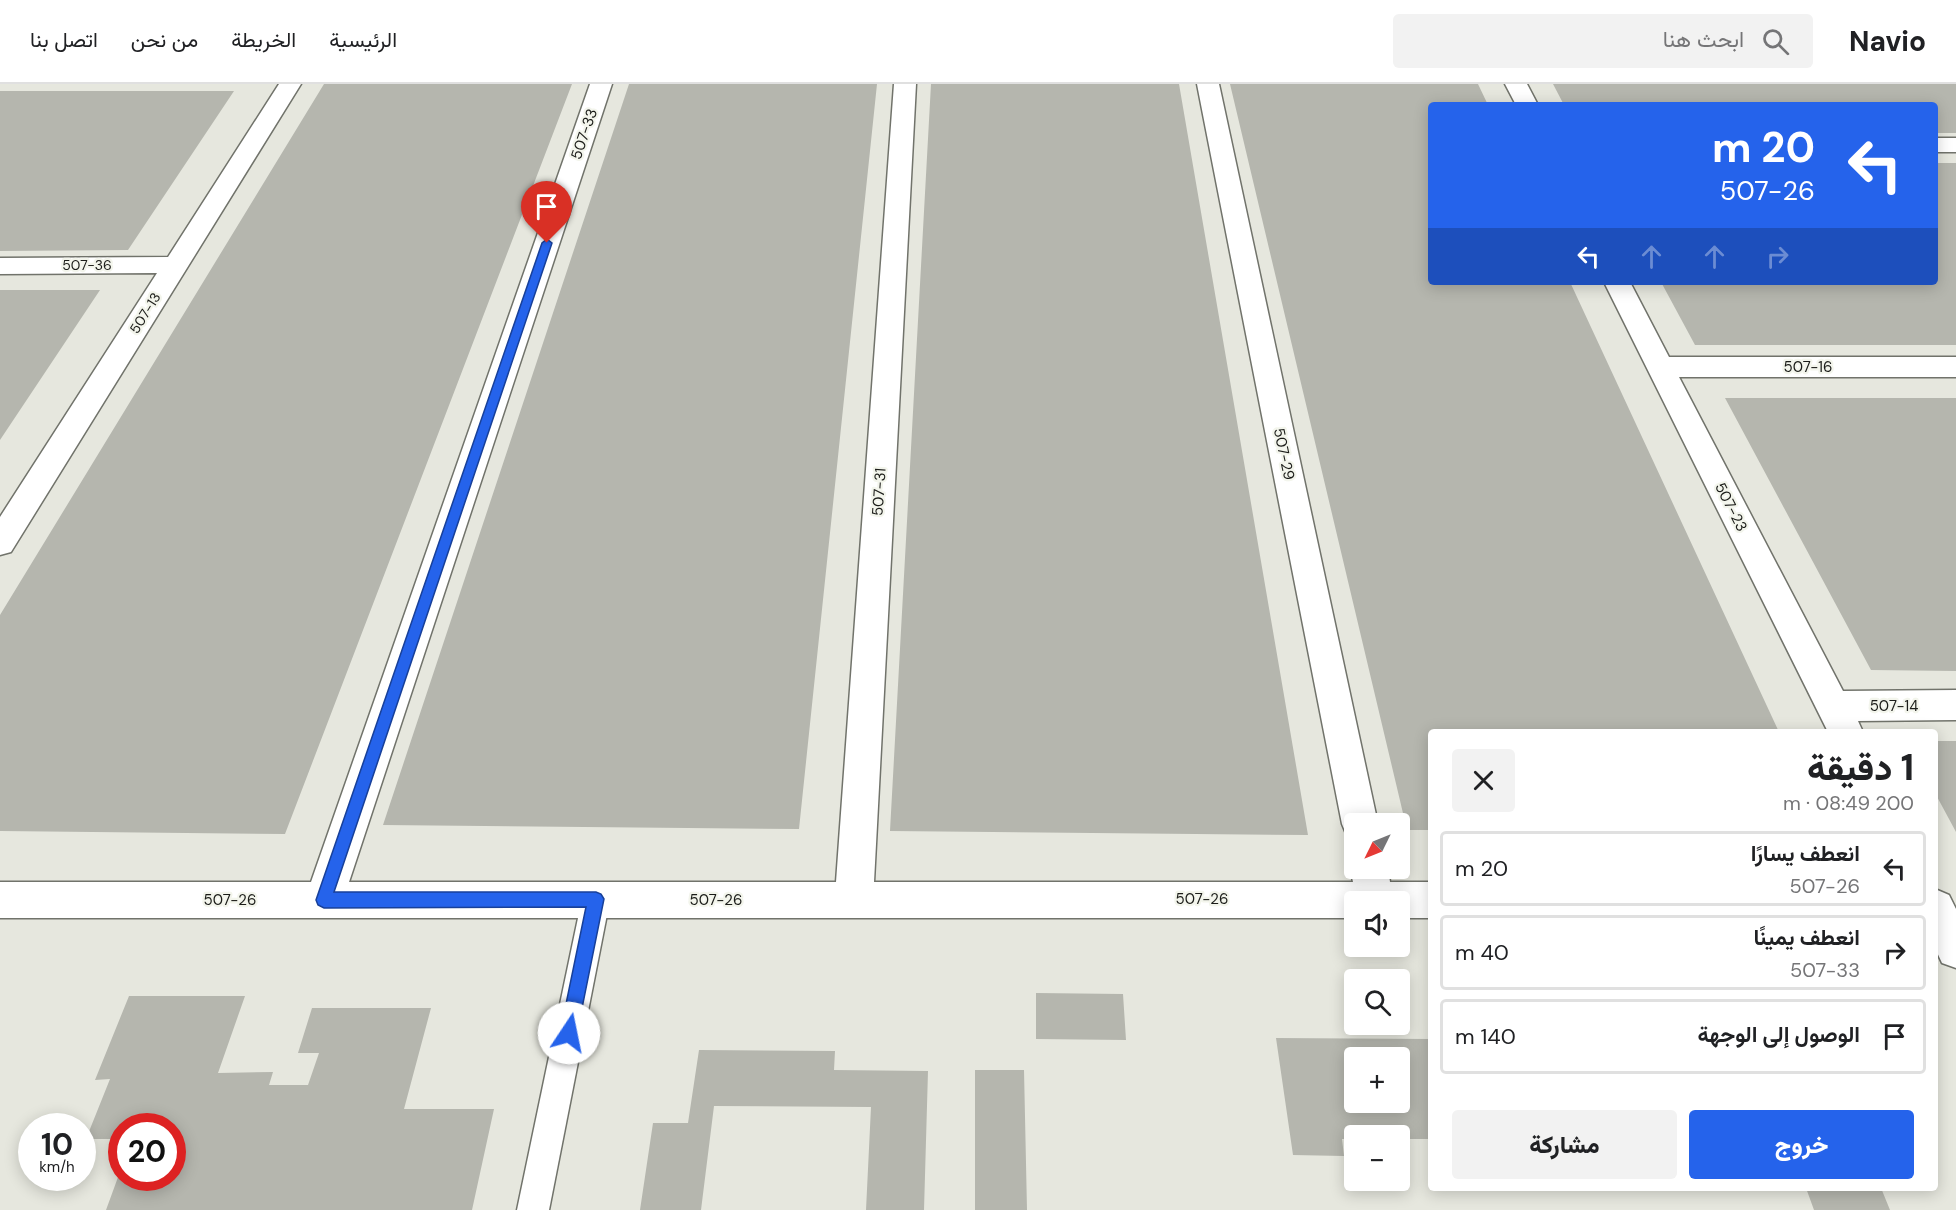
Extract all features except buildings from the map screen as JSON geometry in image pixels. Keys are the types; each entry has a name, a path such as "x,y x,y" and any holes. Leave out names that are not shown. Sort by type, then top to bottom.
{"street":[{"name":"507-13","path":"0,543 290,84"},
{"name":"507-33","path":"324,900 601,84"},
{"name":"507-31","path":"854,900 905,84"},
{"name":"507-29","path":"1208,84 1358,813"},
{"path":"1516,84 1525,102"},
{"path":"1938,145 1956,145"},
{"name":"507-36","path":"0,266 175,265"},
{"name":"507-23","path":"1619,285 1839,719"},
{"name":"507-16","path":"1660,367 1956,367"},
{"name":"507-14","path":"1839,719 1956,705"},
{"name":"507-26","path":"0,900 854,900 1372,884 1428,899"},
{"path":"1938,914 1956,949"}],"lane":[{"path":"533,1210 596,899"}],"route":[{"path":"547,243 324,900 596,899 569,1033"}]}
